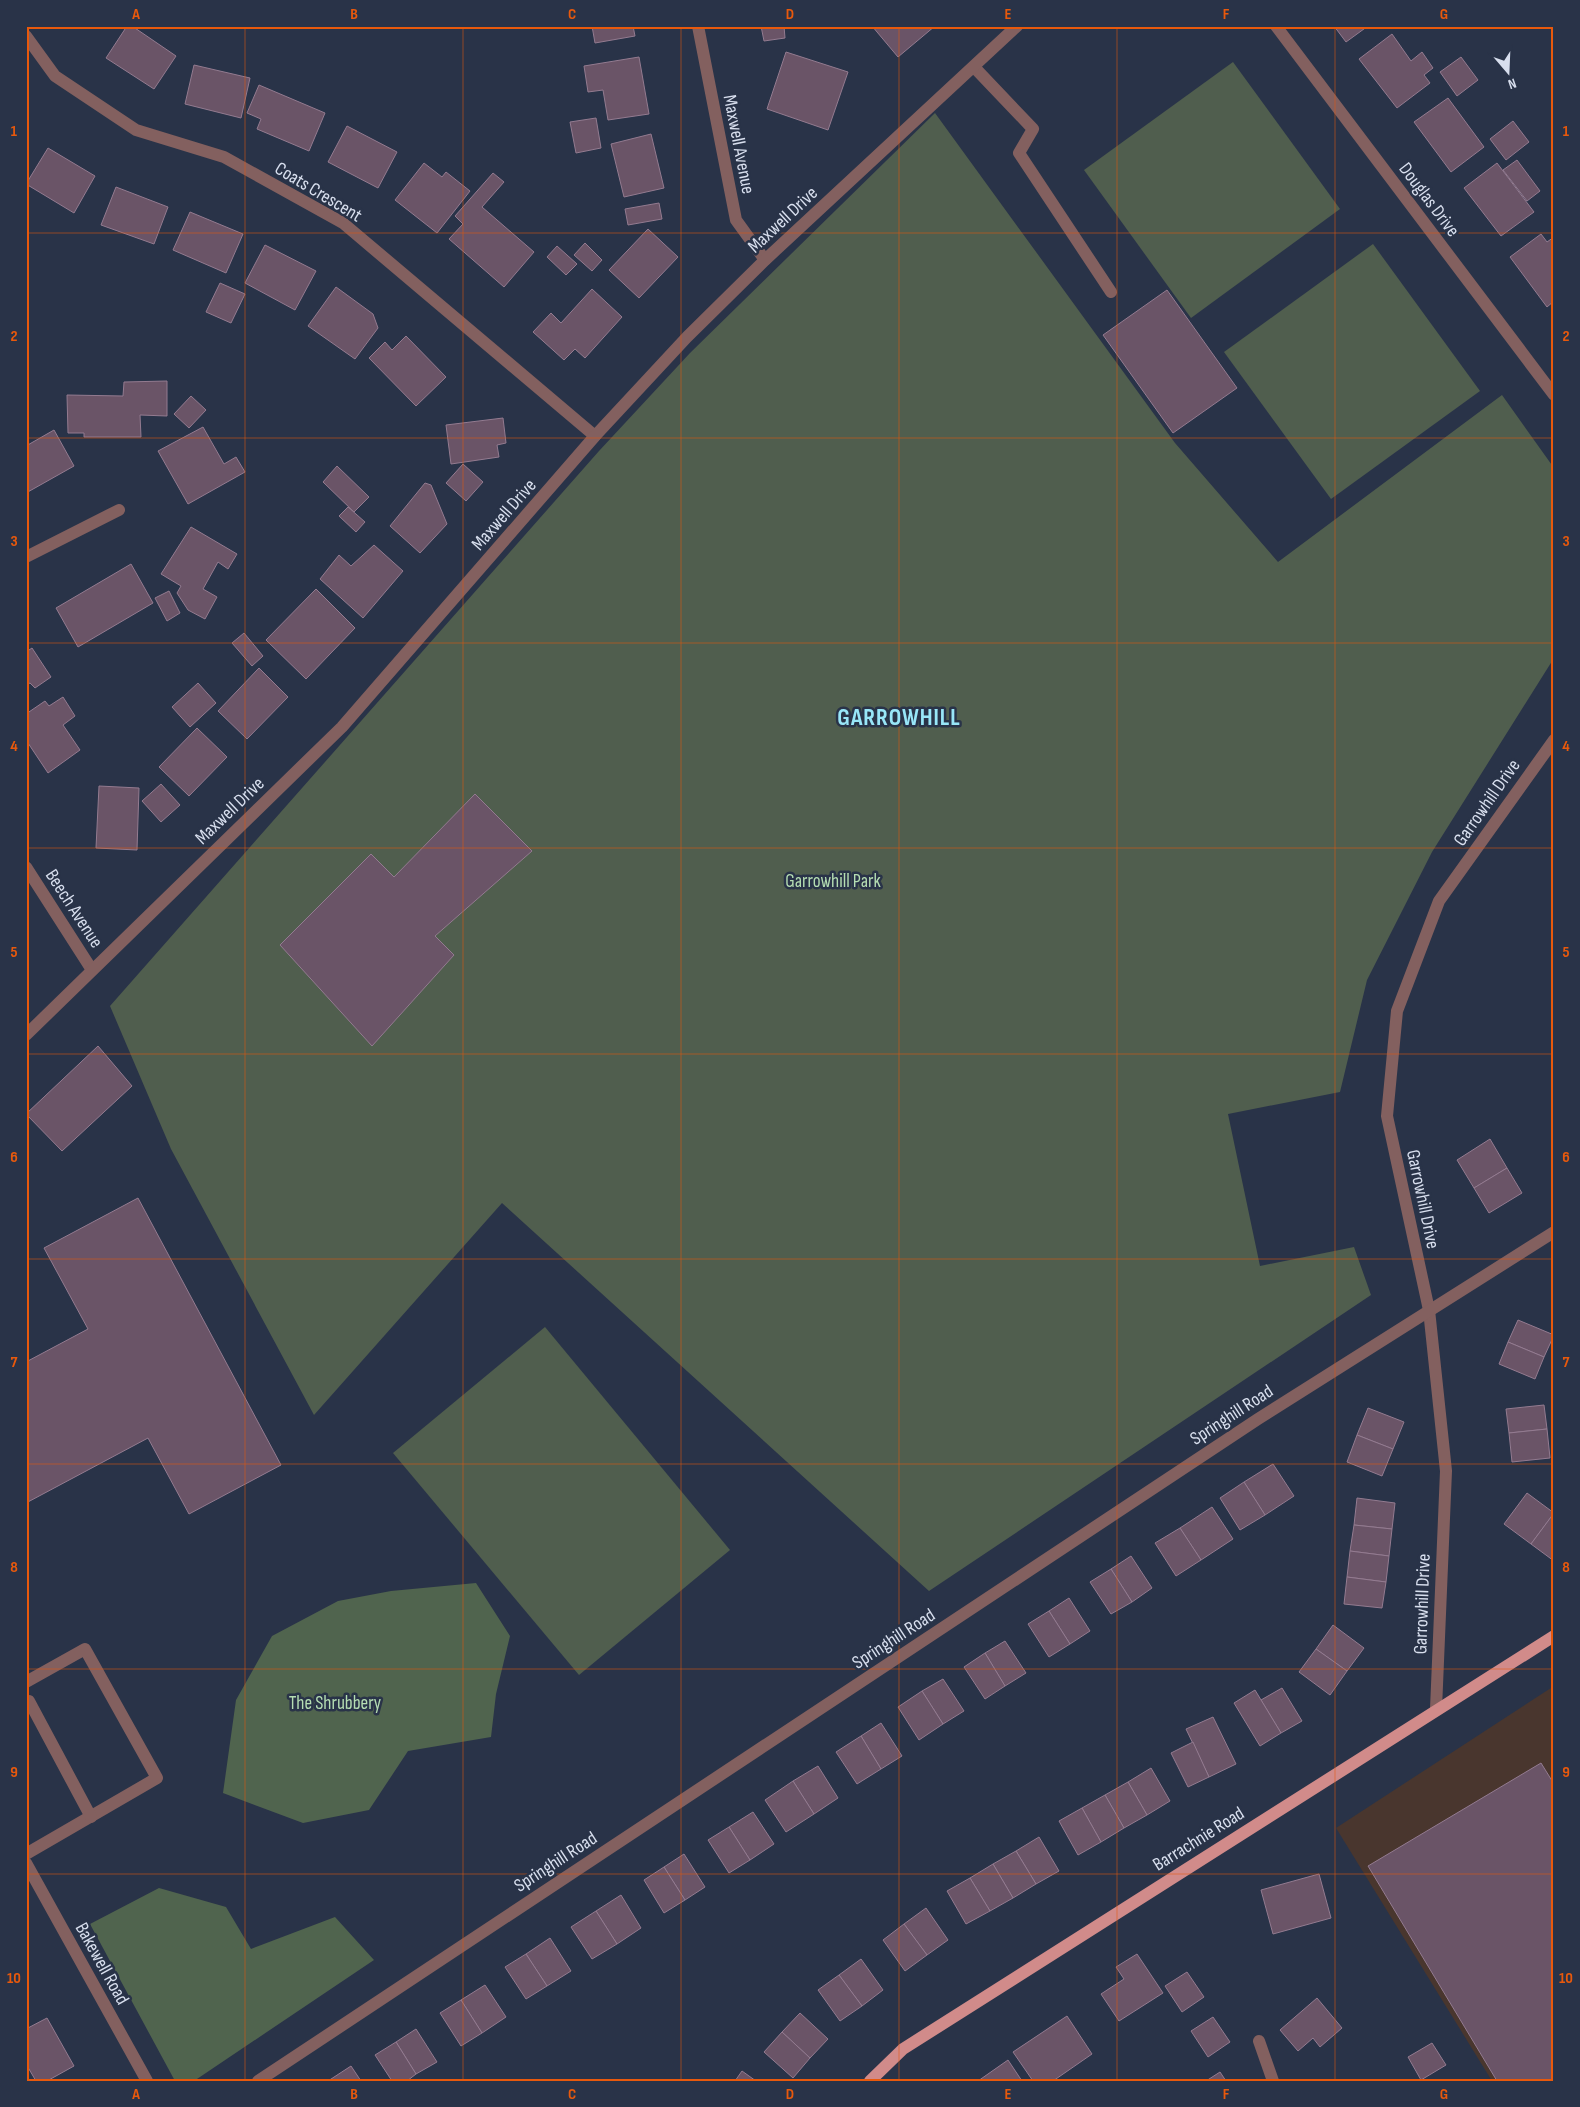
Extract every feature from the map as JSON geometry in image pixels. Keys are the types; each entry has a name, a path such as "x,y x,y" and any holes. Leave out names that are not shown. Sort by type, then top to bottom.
{"main road":[{"name":"Barrachnie Road","path":"870,2081 903,2049 1436,1709 1554,1636"}],"street":[{"name":"Maxwell Avenue","path":"698,26 736,220 765,260"},
{"name":"Maxwell Drive","path":"26,1036 342,727 595,436 687,338 765,260 1017,26"},
{"name":"Douglas Drive","path":"1276,26 1554,395"},
{"name":"Coats Crescent","path":"26,36 55,76 136,130 224,158 343,223 595,436"},
{"path":"974,66 1033,129 1018,153 1111,292"},
{"path":"26,556 119,510"},
{"name":"Garrowhill Drive","path":"1436,1709 1446,1471 1428,1310 1387,1116 1397,1011 1439,901 1554,740"},
{"name":"Beech Avenue","path":"26,867 92,970"},
{"name":"Springhill Road","path":"258,2081 1250,1424 1554,1232"},
{"path":"26,1682 85,1649 157,1778 26,1854"},
{"path":"27,1700 91,1816"},
{"name":"Bakewell Road","path":"26,1863 147,2081"},
{"path":"1259,2041 1273,2081"}],"shaded area":[{"path":"1554,1686 1554,2081 1492,2081 1336,1828"}],"green space":[{"path":"1233,62 1340,209 1191,318 1084,170"},
{"name":"Garrowhill Park","path":"935,113 1175,443 1278,562 1502,395 1554,468 1554,658 1432,852 1367,980 1340,1092 1228,1114 1260,1266 1354,1247 1371,1295 929,1591 502,1203 314,1415 171,1149 110,1006 599,451 690,353"},
{"path":"1373,244 1480,391 1331,499 1224,352"},
{"path":"545,1327 730,1550 579,1675 393,1453"},
{"name":"The Shrubbery","path":"476,1583 510,1636 496,1694 491,1737 408,1751 369,1810 303,1823 223,1793 236,1700 272,1636 338,1601 391,1591"},
{"path":"159,1888 226,1907 251,1949 335,1917 374,1960 194,2081 175,2081 90,1924"}],"building":[{"path":"127,26 132,26 176,56 154,89 106,58"},
{"path":"592,26 633,26 635,36 595,43"},
{"path":"761,26 784,26 785,38 764,41"},
{"path":"872,26 935,26 898,57"},
{"path":"1334,26 1368,26 1346,42"},
{"path":"1392,34 1411,61 1422,52 1433,68 1424,75 1430,83 1397,108 1359,59"},
{"path":"786,52 848,72 828,130 767,109"},
{"path":"639,57 649,114 608,120 603,90 588,92 584,66"},
{"path":"1461,57 1478,80 1457,96 1440,72"},
{"path":"194,65 250,78 241,118 185,104"},
{"path":"259,85 325,113 309,151 257,129 261,119 247,113"},
{"path":"1448,98 1484,147 1451,172 1414,122"},
{"path":"596,118 601,148 576,153 570,122"},
{"path":"1513,121 1529,142 1506,160 1490,139"},
{"path":"347,126 397,152 378,188 328,162"},
{"path":"651,134 664,188 624,197 611,144"},
{"path":"48,148 95,176 74,213 26,184"},
{"path":"1517,160 1540,191 1527,201 1503,170"},
{"path":"424,163 442,177 446,172 470,191 437,233 395,200"},
{"path":"1497,163 1534,212 1501,236 1464,188"},
{"path":"493,173 504,182 482,207 534,252 504,287 449,239 463,224 455,216"},
{"path":"116,187 168,207 154,244 101,225"},
{"path":"659,203 662,219 628,225 625,209"},
{"path":"190,212 243,234 226,273 173,250"},
{"path":"648,229 678,257 639,298 609,270"},
{"path":"1541,234 1547,242 1554,237 1554,301 1547,307 1510,257"},
{"path":"585,243 602,260 592,271 574,255"},
{"path":"265,245 316,271 295,310 245,283"},
{"path":"557,246 577,264 566,275 547,257"},
{"path":"220,283 245,294 231,323 206,312"},
{"path":"336,287 373,314 378,328 355,359 308,326"},
{"path":"592,289 622,317 585,358 575,349 564,360 533,332 551,313 561,323"},
{"path":"1167,290 1237,388 1173,433 1103,335"},
{"path":"406,336 446,377 416,406 369,358 385,342 392,350"},
{"path":"167,381 167,416 140,415 141,437 84,437 84,433 68,433 67,395 123,396 124,382"},
{"path":"191,396 206,410 189,428 174,414"},
{"path":"503,418 506,443 497,445 499,457 451,464 446,425"},
{"path":"203,427 224,464 236,457 245,472 188,504 158,451"},
{"path":"54,430 74,466 26,493 26,446"},
{"path":"463,464 483,482 466,501 446,483"},
{"path":"337,466 369,497 354,512 323,482"},
{"path":"425,483 431,485 447,524 420,553 390,526"},
{"path":"348,507 365,522 356,532 339,516"},
{"path":"191,527 237,554 228,569 218,562 203,589 217,597 205,619 188,610 177,593 181,586 161,574"},
{"path":"374,545 403,571 363,618 320,579 339,555 351,566"},
{"path":"131,564 153,603 78,647 56,608"},
{"path":"316,589 355,628 306,679 266,640"},
{"path":"169,591 180,613 167,621 155,598"},
{"path":"244,633 263,656 252,666 232,643"},
{"path":"32,648 51,677 35,688 30,683 26,685 26,652"},
{"path":"259,668 288,697 247,739 218,711"},
{"path":"198,683 216,703 190,727 172,707"},
{"path":"63,697 75,716 63,725 80,750 48,773 26,740 26,714 45,701 49,706"},
{"path":"197,728 227,757 189,796 159,767"},
{"path":"161,784 180,805 161,822 142,801"},
{"path":"99,786 139,788 137,850 96,848"},
{"path":"475,794 532,851 435,936 454,955 372,1046 280,945 371,854 394,877"},
{"path":"98,1046 132,1086 62,1151 26,1114"},
{"path":"1490,1139 1507,1168 1474,1188 1457,1160"},
{"path":"1507,1168 1522,1193 1489,1213 1474,1188"},
{"path":"138,1198 281,1465 189,1514 148,1438 26,1503 26,1362 88,1329 44,1248"},
{"path":"1518,1320 1554,1335 1544,1357 1508,1342"},
{"path":"1508,1342 1544,1357 1535,1379 1499,1364"},
{"path":"1544,1405 1547,1429 1509,1433 1506,1409"},
{"path":"1368,1408 1404,1422 1393,1449 1357,1435"},
{"path":"1547,1429 1550,1458 1512,1462 1509,1433"},
{"path":"1357,1435 1393,1449 1382,1476 1347,1462"},
{"path":"1273,1464 1294,1496 1265,1515 1244,1482"},
{"path":"1244,1482 1265,1515 1240,1530 1220,1498"},
{"path":"1527,1493 1554,1513 1531,1544 1504,1524"},
{"path":"1357,1498 1395,1503 1392,1529 1354,1525"},
{"path":"1212,1507 1233,1539 1201,1560 1180,1528"},
{"path":"1554,1513 1554,1561 1531,1544"},
{"path":"1354,1525 1392,1529 1389,1556 1350,1551"},
{"path":"1180,1528 1201,1560 1176,1576 1155,1543"},
{"path":"1350,1551 1389,1556 1386,1582 1347,1577"},
{"path":"1131,1556 1152,1588 1132,1602 1111,1569"},
{"path":"1111,1569 1132,1602 1111,1614 1090,1582"},
{"path":"1347,1577 1386,1582 1382,1608 1344,1604"},
{"path":"1069,1598 1090,1631 1070,1644 1049,1611"},
{"path":"1049,1611 1070,1644 1049,1657 1028,1624"},
{"path":"1333,1625 1364,1648 1347,1671 1316,1649"},
{"path":"1005,1641 1026,1673 1005,1686 985,1653"},
{"path":"1316,1649 1347,1671 1330,1695 1299,1672"},
{"path":"985,1653 1005,1686 985,1699 964,1667"},
{"path":"943,1679 964,1711 943,1724 922,1691"},
{"path":"1282,1688 1302,1721 1281,1733 1261,1700"},
{"path":"1255,1690 1281,1733 1260,1746 1234,1703"},
{"path":"922,1691 943,1724 919,1740 898,1707"},
{"path":"1213,1717 1236,1764 1209,1777 1186,1729"},
{"path":"881,1723 902,1756 881,1769 861,1736"},
{"path":"861,1736 881,1769 857,1784 836,1752"},
{"path":"1193,1742 1209,1777 1188,1787 1171,1753"},
{"path":"1541,1763 1554,1784 1554,2081 1497,2081 1368,1866"},
{"path":"818,1766 838,1798 814,1814 793,1781"},
{"path":"1151,1768 1170,1801 1147,1815 1128,1782"},
{"path":"793,1781 814,1814 786,1832 765,1800"},
{"path":"1128,1782 1147,1815 1124,1828 1105,1795"},
{"path":"1105,1795 1124,1828 1101,1842 1082,1808"},
{"path":"1082,1808 1101,1842 1078,1855 1059,1821"},
{"path":"753,1812 774,1844 750,1860 729,1827"},
{"path":"729,1827 750,1860 729,1873 708,1840"},
{"path":"1039,1837 1059,1871 1036,1884 1016,1851"},
{"path":"1016,1851 1036,1884 1013,1898 993,1864"},
{"path":"684,1854 705,1887 685,1900 664,1867"},
{"path":"993,1864 1013,1898 990,1911 970,1878"},
{"path":"664,1867 685,1900 664,1913 644,1880"},
{"path":"1319,1874 1331,1918 1273,1934 1261,1890"},
{"path":"970,1878 990,1911 966,1924 947,1891"},
{"path":"621,1895 641,1928 617,1944 596,1911"},
{"path":"926,1908 948,1940 927,1955 904,1924"},
{"path":"596,1911 617,1944 592,1959 571,1927"},
{"path":"904,1924 927,1955 905,1971 883,1940"},
{"path":"550,1938 571,1971 547,1986 526,1954"},
{"path":"526,1954 547,1986 526,1999 505,1967"},
{"path":"1137,1954 1163,1993 1119,2021 1101,1994 1124,1979 1116,1967"},
{"path":"861,1959 883,1990 862,2006 839,1975"},
{"path":"1187,1972 1204,1997 1182,2012 1165,1986"},
{"path":"839,1975 862,2006 840,2021 818,1990"},
{"path":"485,1985 506,2017 482,2033 461,2000"},
{"path":"1317,1998 1342,2028 1320,2047 1313,2038 1298,2051 1280,2030"},
{"path":"461,2000 482,2033 461,2046 440,2013"},
{"path":"800,2013 828,2039 810,2058 782,2032"},
{"path":"1067,2016 1092,2054 1053,2081 1033,2081 1013,2052"},
{"path":"1213,2017 1230,2042 1208,2057 1191,2031"},
{"path":"47,2018 74,2066 47,2081 36,2081 26,2064 26,2029"},
{"path":"416,2029 437,2062 416,2074 396,2042"},
{"path":"782,2032 810,2058 793,2078 764,2052"},
{"path":"396,2042 416,2074 407,2081 392,2081 375,2055"},
{"path":"1432,2043 1446,2065 1421,2080 1408,2057"},
{"path":"1008,2060 1022,2081 978,2081"},
{"path":"351,2066 361,2081 328,2081"},
{"path":"742,2071 756,2081 735,2081"},
{"path":"1220,2072 1226,2081 1206,2081"}],"district":[{"name":"GARROWHILL","path":"899,717"}]}
